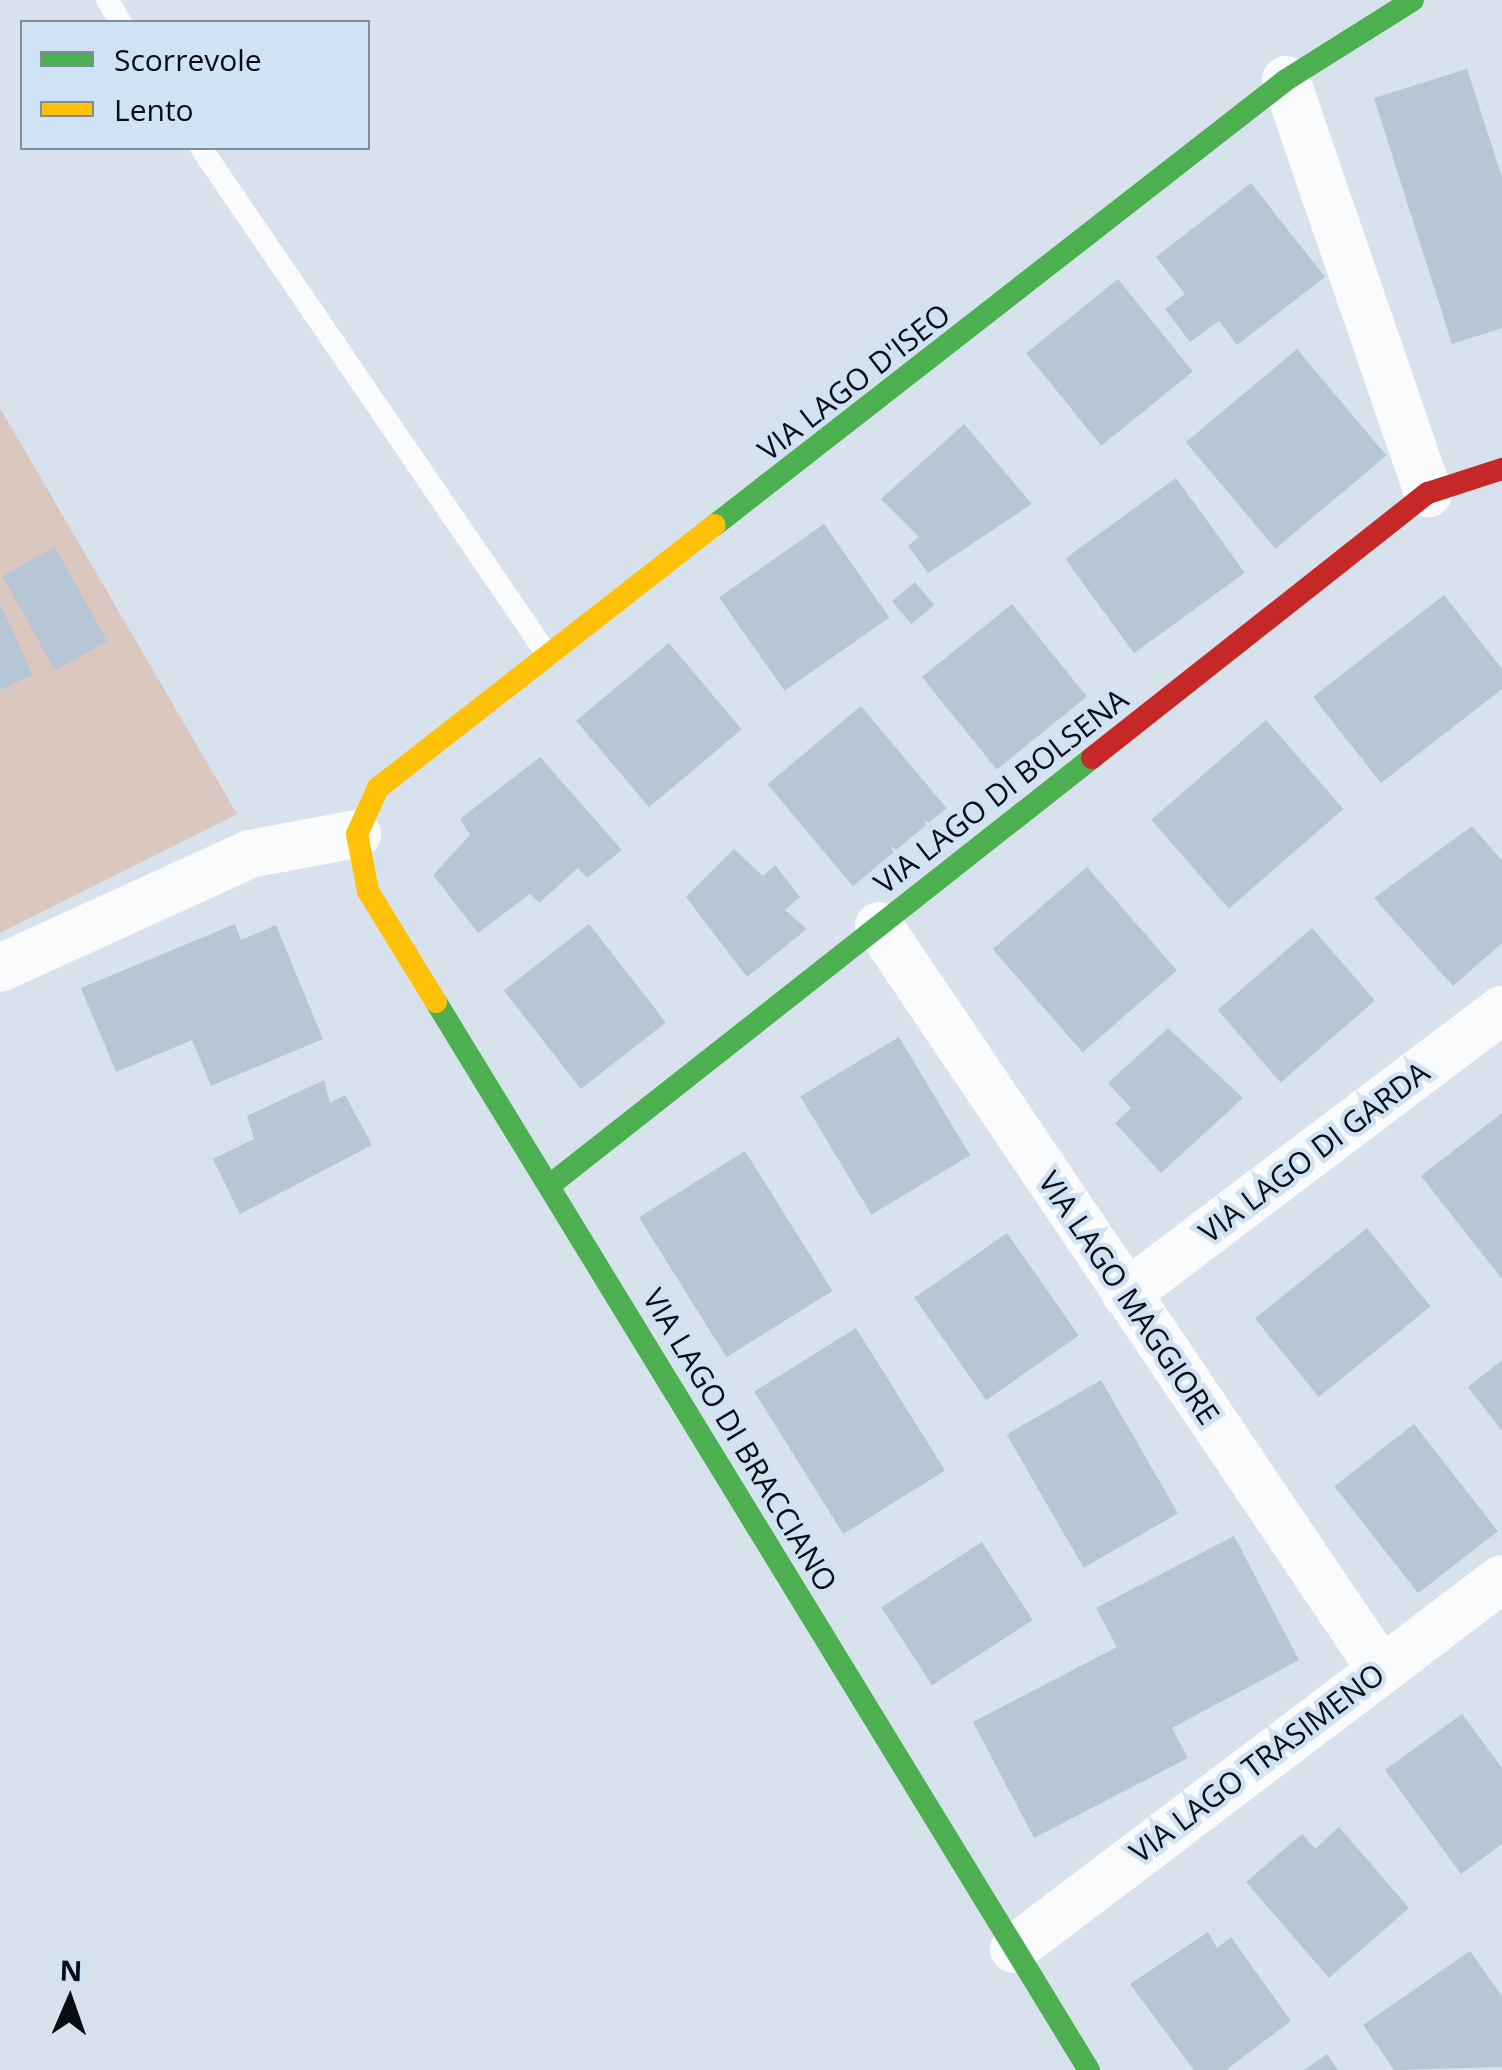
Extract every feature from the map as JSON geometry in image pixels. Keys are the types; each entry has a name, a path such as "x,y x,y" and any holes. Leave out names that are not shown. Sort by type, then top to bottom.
{"street":[{"name":"VIA LAGO D'ISEO","path":"357,834 378,788 550,658 1286,80 1413,0"},
{"path":"1286,80 1428,493"},
{"name":"VIA LAGO DI BOLSENA","path":"550,1184 1428,493 1502,469"},
{"path":"0,968 250,854 357,834"},
{"name":"VIA LAGO DI BRACCIANO","path":"357,834 368,891 1089,2070"},
{"name":"VIA LAGO MAGGIORE","path":"879,926 1380,1668"},
{"name":"VIA LAGO DI GARDA","path":"1126,1294 1502,1010"},
{"name":"VIA LAGO TRASIMENO","path":"1014,1949 1502,1578"}],"lane":[{"path":"202,150 550,658"}],"shaded area":[{"path":"0,408 237,814 0,933"}],"building":[{"path":"1467,69 1502,177 1502,328 1452,344 1374,98"},
{"path":"1251,183 1325,277 1237,345 1219,321 1190,342 1165,309 1185,294 1156,257"},
{"path":"1118,279 1193,371 1101,446 1026,353"},
{"path":"1297,349 1386,455 1275,549 1186,442"},
{"path":"964,424 1032,504 928,573 908,546 919,537 881,499"},
{"path":"1176,478 1245,573 1134,653 1065,559"},
{"path":"824,524 889,617 785,691 719,597"},
{"path":"55,547 107,641 55,671 3,576"},
{"path":"915,582 934,605 911,624 892,601"},
{"path":"1444,595 1502,669 1502,689 1381,783 1313,697"},
{"path":"0,604 33,675 0,690"},
{"path":"1012,604 1087,696 997,769 922,677"},
{"path":"669,643 742,730 649,807 576,721"},
{"path":"861,706 946,808 853,886 768,784"},
{"path":"1266,720 1343,809 1229,909 1151,820"},
{"path":"540,757 622,850 587,878 578,868 539,903 530,894 478,933 433,875 470,835 460,819"},
{"path":"1472,826 1502,861 1502,943 1453,986 1374,898"},
{"path":"734,849 763,876 775,865 800,897 785,910 807,929 747,977 686,897"},
{"path":"1087,867 1177,970 1083,1052 993,949"},
{"path":"235,924 241,940 276,925 323,1039 211,1086 192,1040 116,1072 81,988"},
{"path":"589,924 666,1023 581,1089 504,990"},
{"path":"1312,928 1375,1000 1281,1082 1218,1010"},
{"path":"1168,1028 1243,1098 1161,1173 1115,1123 1131,1108 1108,1083"},
{"path":"899,1037 970,1155 872,1215 800,1096"},
{"path":"324,1080 330,1103 345,1095 372,1145 240,1214 213,1159 254,1139 247,1116"},
{"path":"1502,1113 1502,1279 1421,1176"},
{"path":"745,1151 832,1291 726,1357 639,1217"},
{"path":"1367,1228 1431,1306 1319,1397 1255,1319"},
{"path":"1007,1233 1079,1335 986,1400 914,1298"},
{"path":"856,1328 945,1470 843,1534 754,1392"},
{"path":"1502,1360 1502,1431 1468,1387"},
{"path":"1101,1380 1178,1513 1084,1568 1007,1434"},
{"path":"1414,1424 1498,1531 1418,1593 1334,1486"},
{"path":"1234,1536 1299,1660 1172,1728 1188,1758 1034,1838 973,1722 1117,1647 1096,1608"},
{"path":"982,1542 1033,1620 932,1685 881,1607"},
{"path":"1462,1714 1502,1768 1502,1844 1461,1874 1385,1770"},
{"path":"1339,1827 1409,1908 1329,1978 1246,1882 1302,1834 1315,1849"},
{"path":"1208,1932 1217,1948 1231,1937 1291,2021 1226,2070 1194,2070 1130,1984"},
{"path":"1470,1951 1502,1996 1502,2067 1394,2070 1363,2025"},
{"path":"1327,2054 1338,2070 1304,2070"}],"traffic: fast":[{"path":"715,525 1286,80 1413,0"},
{"path":"550,1185 1092,758"},
{"path":"436,1002 1089,2070"}],"traffic: slow":[{"path":"436,1002 368,891 357,834 378,788 715,525"}],"traffic: jam":[{"path":"1092,758 1428,493 1502,469"}]}
